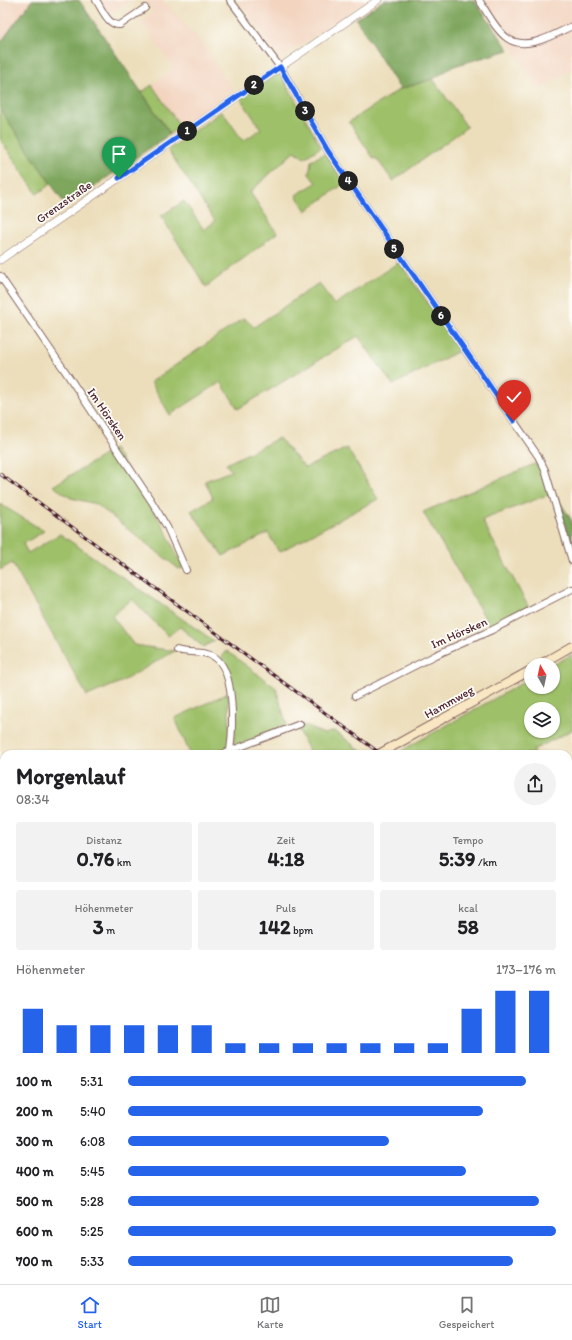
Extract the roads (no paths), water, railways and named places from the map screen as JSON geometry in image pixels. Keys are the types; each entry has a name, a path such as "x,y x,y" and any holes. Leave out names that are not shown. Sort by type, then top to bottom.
{"main road":[{"path":"551,658 571,646"},
{"name":"Hammweg","path":"386,750 524,674"}],"street":[{"path":"96,0 111,22 116,25 120,25 146,8"},
{"path":"230,0 280,67 328,151 538,456 545,470 572,561"},
{"name":"Grenzstraße","path":"0,260 378,0"},
{"path":"479,0 500,30 507,38 514,42 529,43 544,39 572,26"},
{"name":"Im Hörsken","path":"0,276 151,500 167,527 186,570"},
{"name":"Im Hörsken","path":"355,696 436,655 517,618 572,589"},
{"path":"177,650 182,652 208,653 220,660 228,679 232,702 230,750"},
{"path":"233,750 300,724"}],"railway":[{"path":"0,474 376,750"}]}
